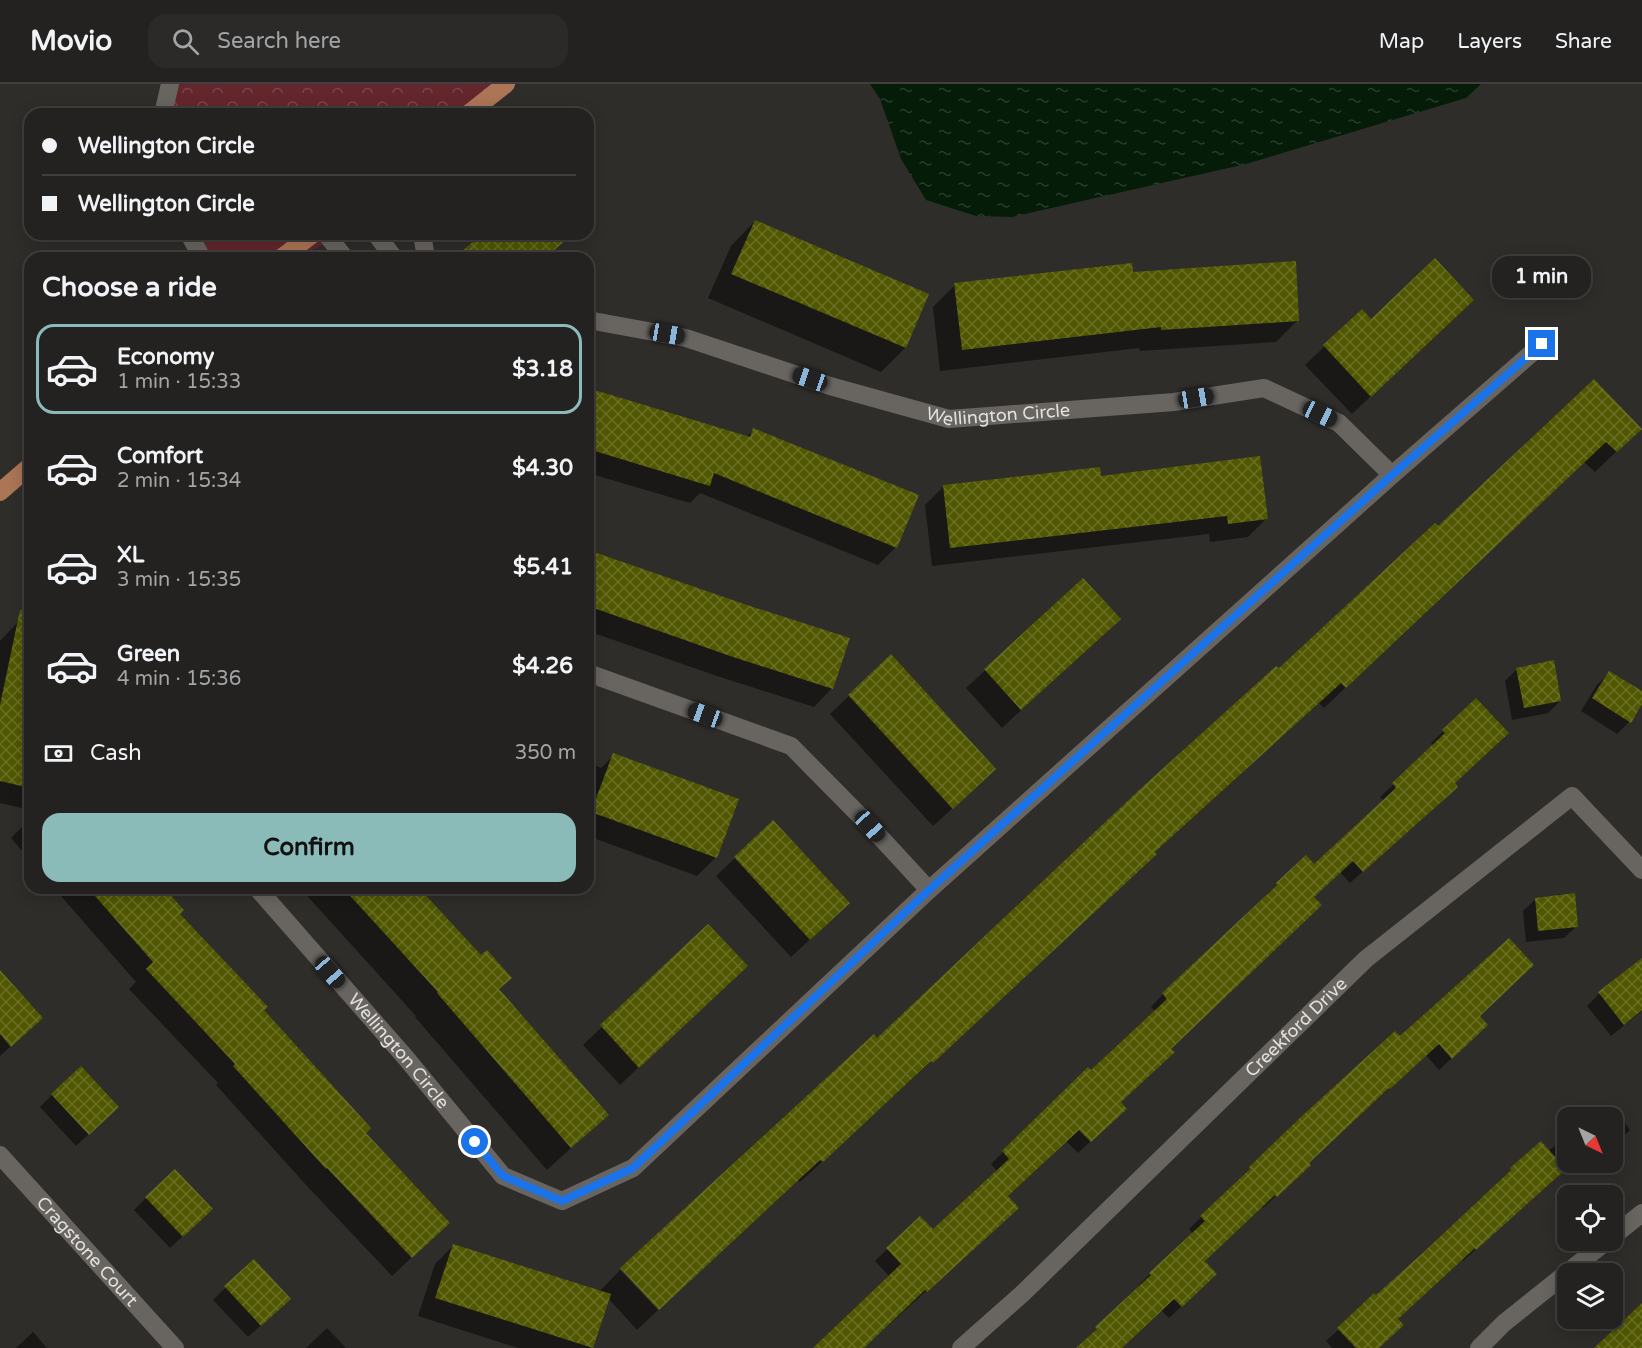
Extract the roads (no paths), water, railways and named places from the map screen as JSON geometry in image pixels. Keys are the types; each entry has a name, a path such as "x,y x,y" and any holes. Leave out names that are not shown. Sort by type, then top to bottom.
{"main road":[{"path":"476,108 506,84"},
{"path":"289,252 305,240"},
{"path":"0,492 24,471"}],"street":[{"path":"164,108 170,84"},
{"path":"331,240 340,252"},
{"name":"Wellington Circle","path":"594,321 686,338 830,386 949,419 1174,402 1264,388 1339,423 1392,475"},
{"name":"Wellington Circle","path":"262,894 406,1058 503,1176 562,1201 633,1168 929,890 1392,475 1542,344"},
{"path":"594,675 791,746 929,890"},
{"name":"Creekford Drive","path":"961,1348 1022,1294 1366,959 1572,796 1642,870"},
{"name":"Cragstone Court","path":"0,1155 175,1348"},
{"path":"1623,1228 1642,1213"},
{"path":"1479,1348 1504,1323 1594,1251"}],"water":[{"path":"870,84 1481,84 1466,98 1246,164 1012,217 976,216 926,200 901,159 880,99"}]}
